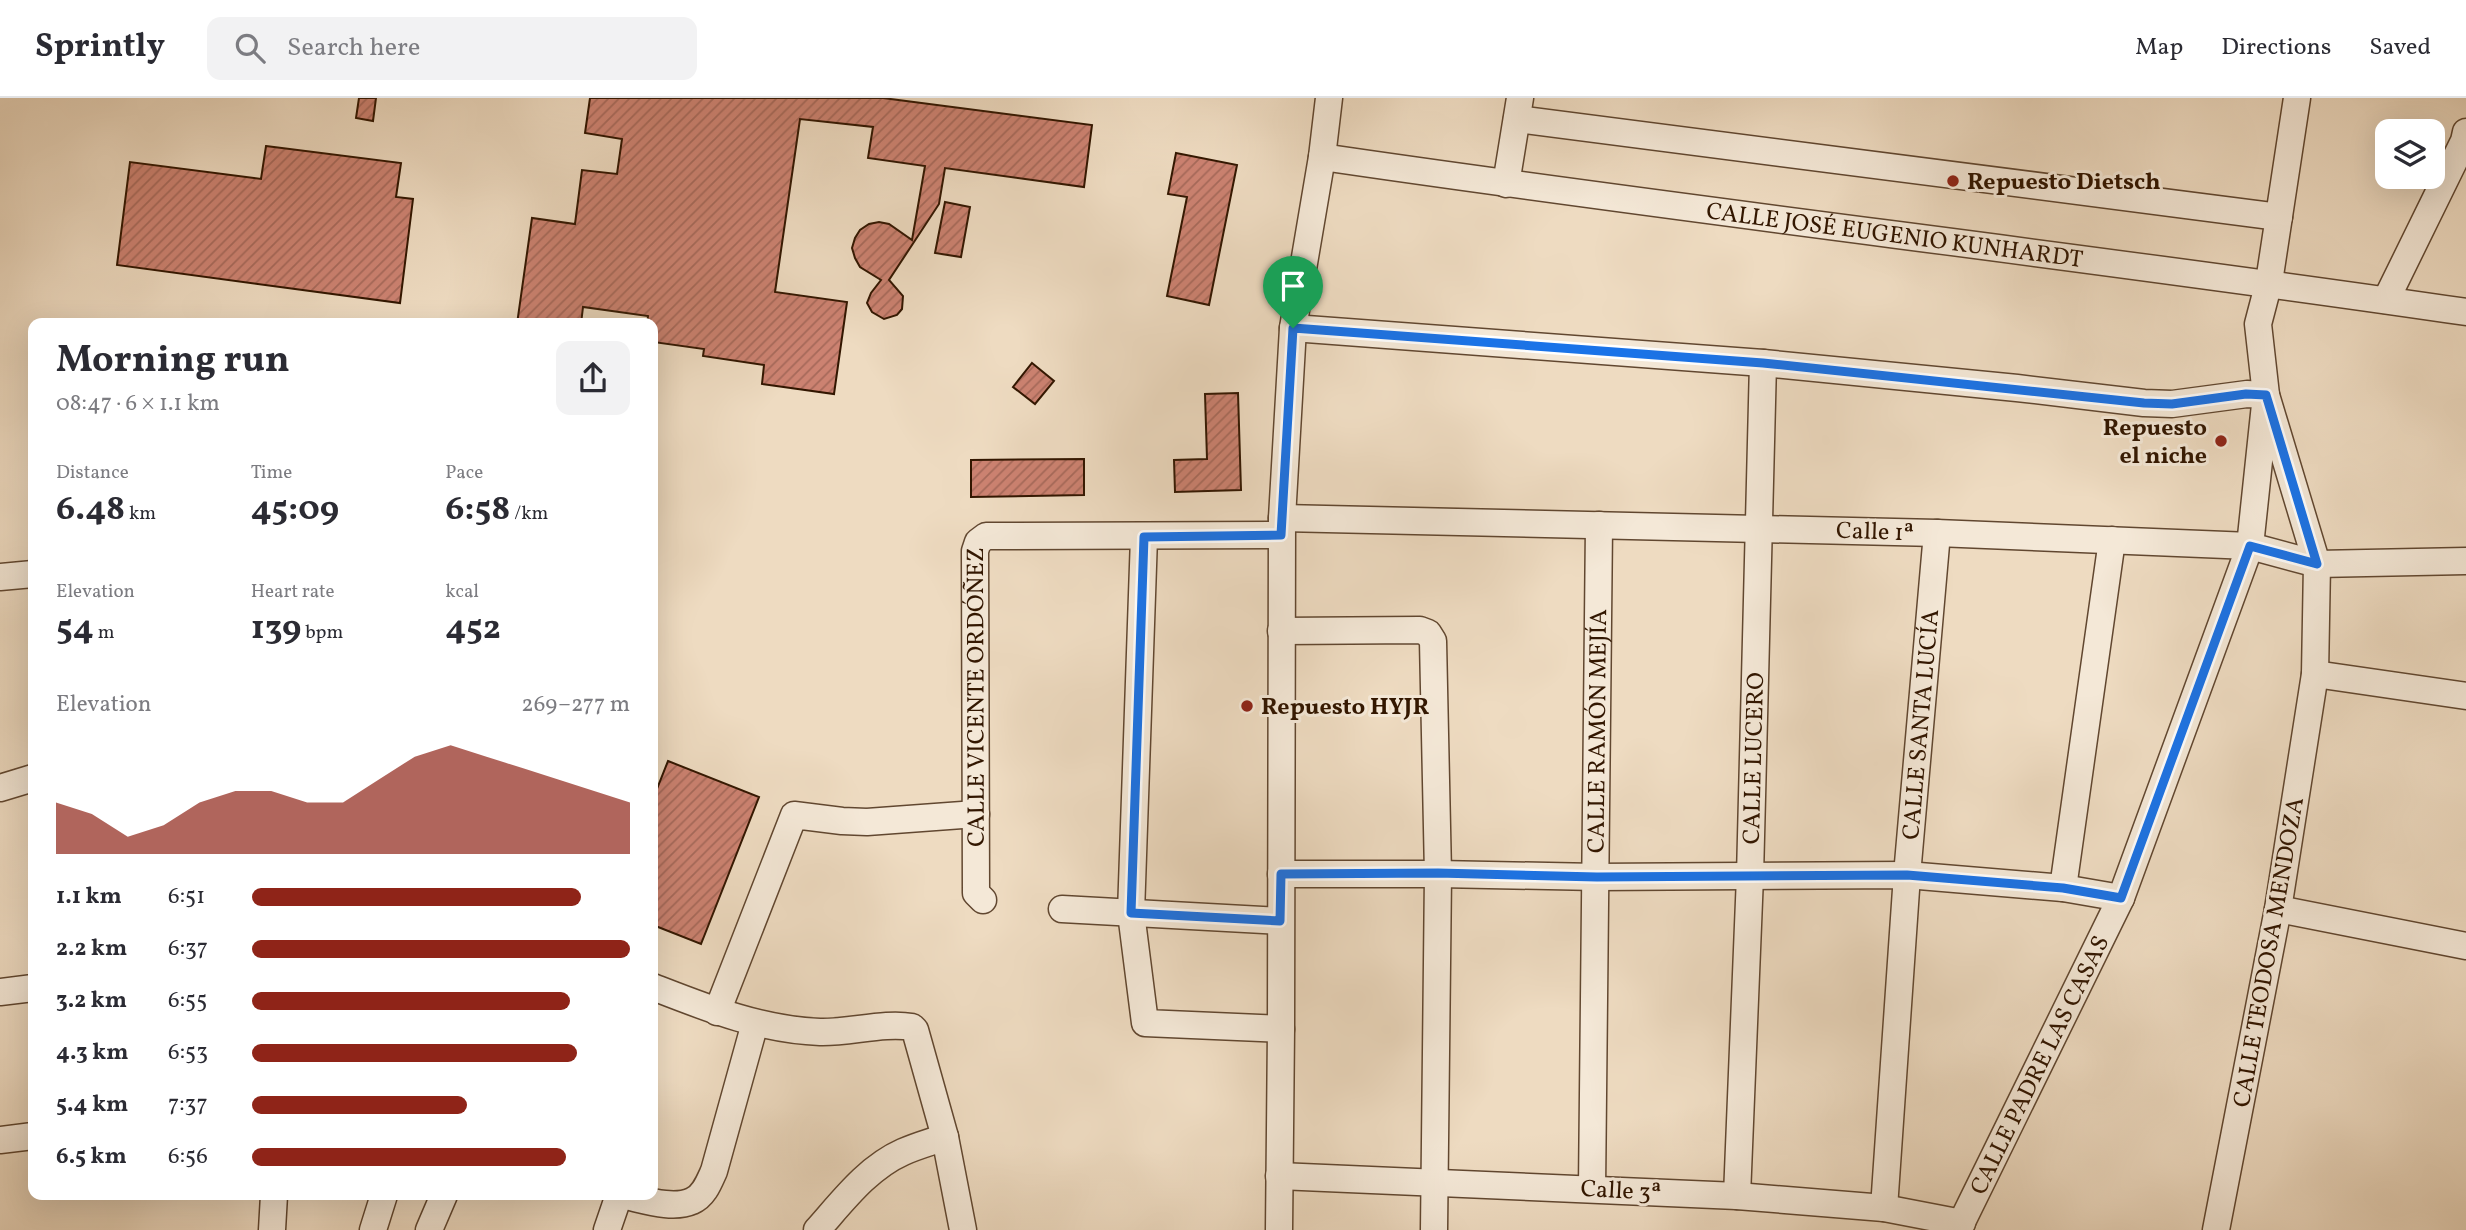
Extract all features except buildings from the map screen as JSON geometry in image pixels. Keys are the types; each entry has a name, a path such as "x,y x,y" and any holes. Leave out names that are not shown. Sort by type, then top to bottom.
{"street":[{"path":"1279,1230 1281,526 1293,328 1322,157 1329,98"},
{"path":"1322,157 1349,98"},
{"path":"1293,328 1763,363 2144,403 2172,404 2246,394 2266,395 2258,324 2269,282 2297,98"},
{"path":"1506,184 1519,108 2278,217"},
{"path":"2386,300 2466,132"},
{"name":"CALLE JOSÉ EUGENIO KUNHARDT","path":"1322,157 1506,184 2269,282 2466,312"},
{"name":"CALLE LUCERO","path":"1737,1196 1750,876 1763,363"},
{"name":"CALLE PADRE LAS CASAS","path":"1960,1226 2121,898 2250,546 2266,395"},
{"name":"CALLE TEODOSA MENDOZA","path":"2217,1230 2278,909 2315,674 2317,564 2266,395"},
{"name":"Calle 1ª","path":"1281,526 1599,525 1937,533 2250,546 2317,564 2466,561"},
{"name":"CALLE RAMÓN MEJÍA","path":"1592,1189 1599,525"},
{"name":"CALLE VICENTE ORDÓÑEZ","path":"983,900 976,893 975,551 978,542 986,536 1144,537 1281,526"},
{"name":"CALLE SANTA LUCÍA","path":"1884,1208 1907,875 1937,533"},
{"path":"1144,537 1131,913 1144,1023 1281,1029"},
{"path":"2063,888 2112,540"},
{"path":"0,576 28,574"},
{"path":"1281,631 1420,630 1428,633 1433,641 1438,873 1434,1230"},
{"path":"2315,674 2466,696"},
{"path":"0,788 28,780"},
{"path":"717,1012 794,815 867,822 976,814"},
{"path":"1281,874 1438,873 1597,877 1907,875 2063,888 2121,898"},
{"path":"1062,909 1280,921"},
{"path":"2278,909 2466,946"},
{"path":"0,992 28,989"},
{"path":"658,989 717,1012 791,1030 824,1032 912,1027 945,1138 963,1230"},
{"path":"649,1200 673,1204 693,1201 706,1189 714,1171 755,1023"},
{"path":"0,1140 28,1137"},
{"path":"817,1230 878,1167 902,1152 945,1138"},
{"name":"Calle 3ª","path":"1279,1176 1737,1196 1884,1208 1960,1226"},
{"path":"272,1230 274,1200"},
{"path":"373,1230 382,1200"},
{"path":"429,1230 442,1200"},
{"path":"607,1230 618,1200"}],"place":[{"name":"Repuesto Dietsch","path":"1953,181"},
{"name":"Repuesto el niche","path":"2221,441"},
{"name":"Repuesto HYJR","path":"1247,706"}],"route":[{"path":"1293,328 1763,363 2144,403 2172,404 2246,394 2266,395 2317,564 2250,546 2121,898 2063,888 1907,875 1597,877 1438,873 1281,874 1280,921 1131,913 1144,537 1281,535 1293,328"}]}
